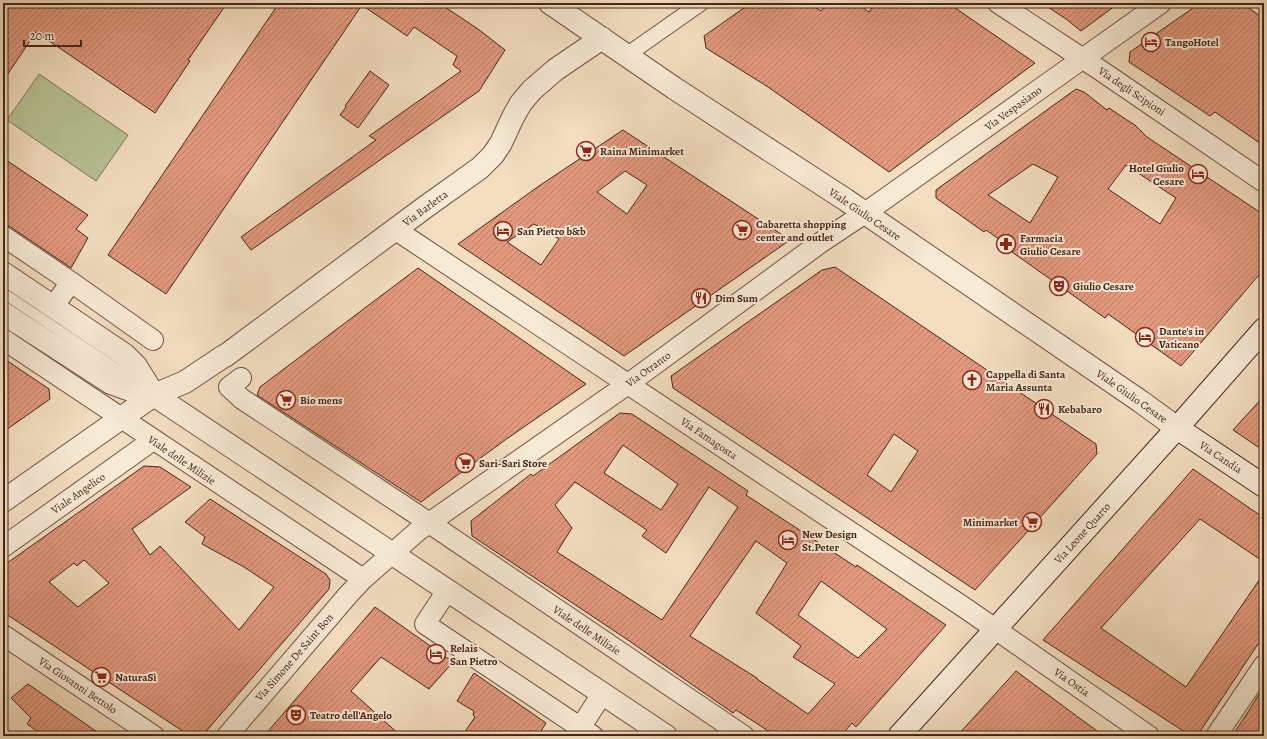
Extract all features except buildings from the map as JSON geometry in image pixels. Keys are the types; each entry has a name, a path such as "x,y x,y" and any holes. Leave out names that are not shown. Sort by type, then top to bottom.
{"street":[{"name":"Viale Giulio Cesare","path":"550,3 674,88 865,213 1140,401 1177,428"},
{"path":"627,55 701,3"},
{"name":"Via degli Scipioni","path":"998,3 1100,70 1264,182"},
{"name":"Via Vespasiano","path":"865,213 1161,3"},
{"name":"Via Barletta","path":"120,418 154,395 185,382 225,356 480,168 493,155 501,143 518,108 532,90 570,58 602,38"},
{"name":"Via Otranto","path":"429,523 628,384 820,243 865,213"},
{"name":"Via Barletta","path":"402,234 423,248"},
{"path":"3,236 153,340"},
{"name":"Via Famagosta","path":"423,248 995,629"},
{"path":"3,274 125,355 136,366 154,395"},
{"path":"53,308 71,282"},
{"path":"3,312 111,383 133,391 154,395 666,736"},
{"name":"Via Leone Quarto","path":"899,736 1177,428 1264,329"},
{"name":"Viale delle Milizie","path":"3,339 363,579"},
{"name":"Viale delle Milizie","path":"235,383 242,399 429,523 744,736"},
{"path":"3,501 120,418"},
{"name":"Via Candia","path":"1177,428 1264,486"},
{"name":"Viale Angelico","path":"3,547 153,440"},
{"path":"392,554 429,523"},
{"name":"Via Simone De Saint Bon","path":"227,736 363,579 392,554"},
{"path":"447,591 425,624 582,733 602,694"},
{"name":"Via Ostia","path":"995,629 1149,736"},
{"name":"Via Giovanni Bettolo","path":"3,635 154,736"},
{"path":"1216,736 1264,665"}],"lane":[{"path":"3,293 154,395"}],"green space":[{"path":"39,74 128,135 96,181 7,120"}],"place":[{"name":"TangoHotel","path":"1151,42"},
{"name":"Raina Minimarket","path":"586,151"},
{"name":"Hotel Giulio Cesare","path":"1198,174"},
{"name":"Cabaretta shopping center and outlet","path":"742,230"},
{"name":"San Pietro b&b","path":"503,231"},
{"name":"Farmacia Giulio Cesare","path":"1006,244"},
{"name":"Giulio Cesare","path":"1059,286"},
{"name":"Dim Sum","path":"701,298"},
{"name":"Dante's in Vaticano","path":"1145,337"},
{"name":"Cappella di Santa Maria Assunta","path":"972,380"},
{"name":"Bio mens","path":"286,400"},
{"name":"Kebabaro","path":"1044,409"},
{"name":"Sari-Sari Store","path":"465,463"},
{"name":"Minimarket","path":"1032,522"},
{"name":"New Design St.Peter","path":"788,540"},
{"name":"Relais San Pietro","path":"436,654"},
{"name":"NaturaSì","path":"101,677"},
{"name":"Teatro dell'Angelo","path":"296,715"}]}
